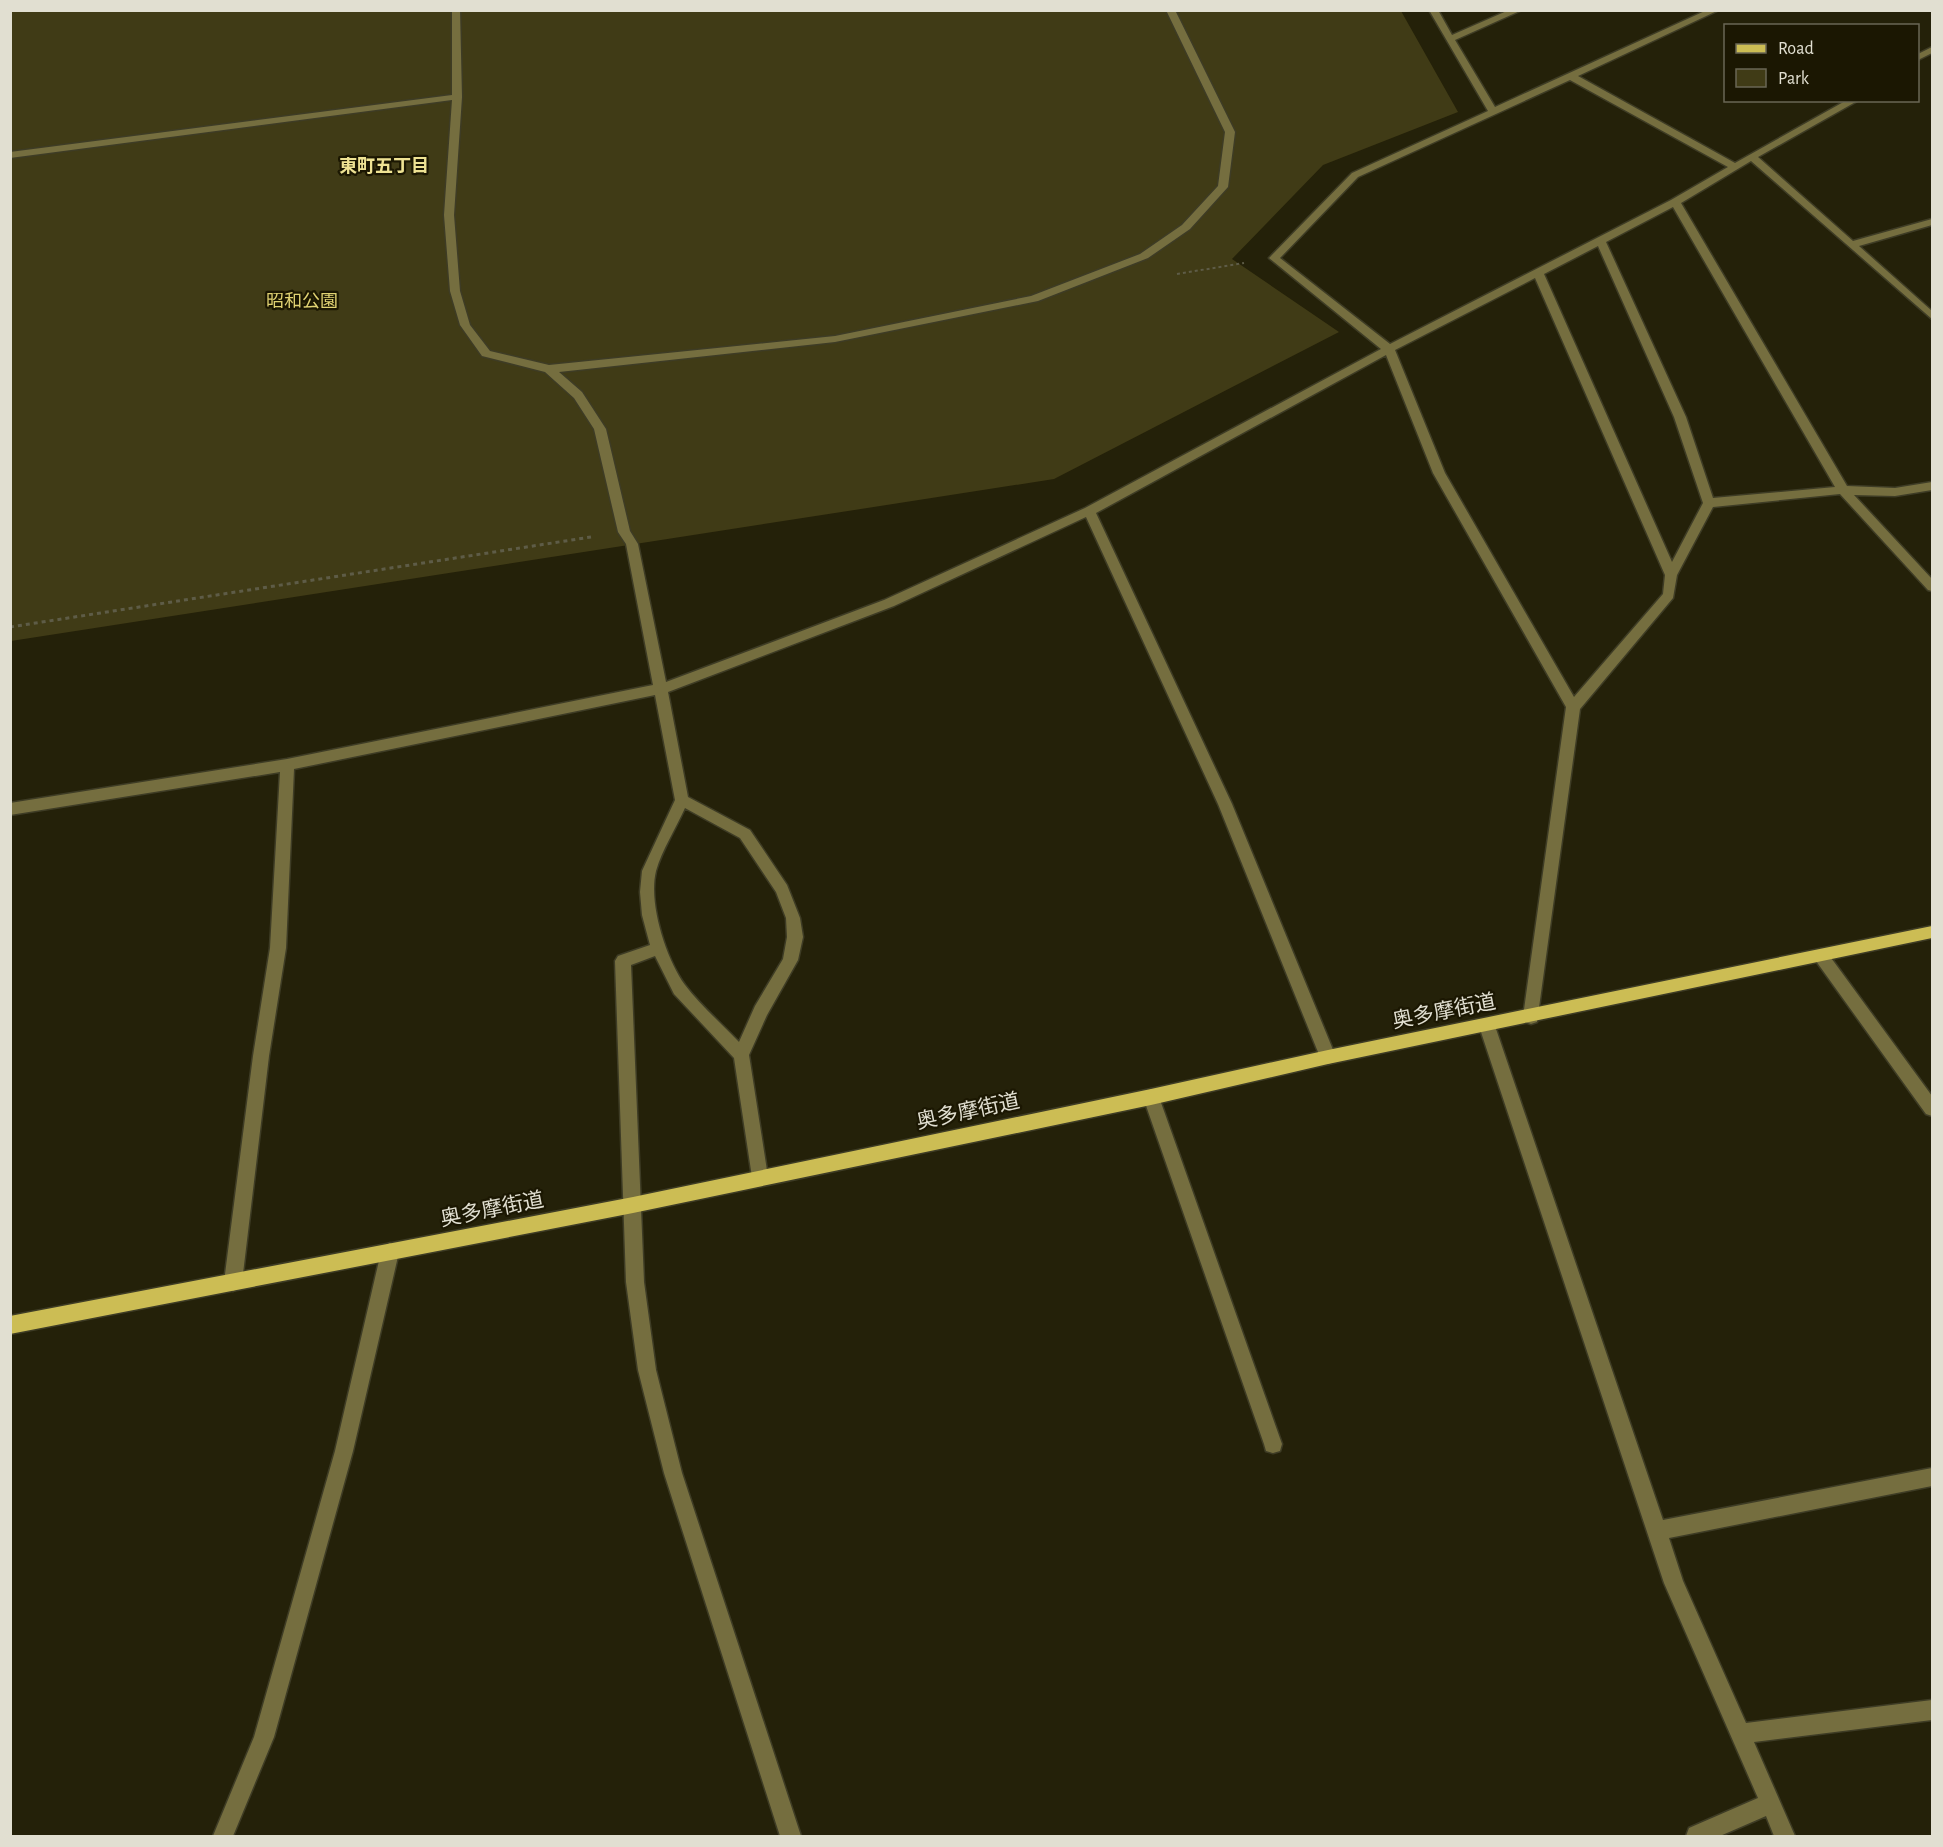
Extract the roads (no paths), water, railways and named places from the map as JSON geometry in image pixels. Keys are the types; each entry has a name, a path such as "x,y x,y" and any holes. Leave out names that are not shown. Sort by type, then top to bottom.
{"main road":[{"name":"奥多摩街道","path":"10,1326 633,1205 1151,1097 1328,1057 1531,1017 1932,932"}],"street":[{"path":"456,10 457,97 449,215 455,291 465,325 486,354 549,369 835,339 1034,298 1144,256 1186,227 1223,187 1230,132 1170,10"},
{"path":"1432,10 1493,112"},
{"path":"1449,39 1518,10"},
{"path":"1573,707 1439,473 1389,349 1274,258 1355,175 1715,10"},
{"path":"1572,76 1735,166"},
{"path":"10,155 457,97"},
{"path":"10,809 287,765 660,688 889,603 1089,511 1389,349 1601,242 1851,102"},
{"path":"1752,157 1932,316"},
{"path":"1675,202 1843,490 1932,587"},
{"path":"1853,244 1932,222"},
{"path":"1531,1017 1573,707 1669,595 1671,575 1709,503 1680,417 1601,242"},
{"path":"1539,274 1671,575"},
{"path":"549,369 578,395 600,429 624,532 632,544 682,800 649,871 647,892 650,915 659,948 679,988 741,1055"},
{"path":"1709,503 1843,490 1895,492 1932,486"},
{"path":"1089,511 1225,804 1328,1057"},
{"path":"233,1282 261,1056 278,948 287,765"},
{"path":"682,800 745,834 782,889 793,918 795,937 790,960 761,1011 741,1055 760,1177"},
{"path":"659,948 623,961 635,1282 647,1370 658,1420 790,1836"},
{"path":"1821,956 1932,1109"},
{"path":"1487,1026 1674,1583 1785,1836"},
{"path":"1151,1097 1273,1444"},
{"path":"223,1836 264,1737 344,1451 390,1252"},
{"path":"1657,1530 1932,1477"},
{"path":"1739,1734 1932,1710"},
{"path":"1697,1836 1769,1804"}],"district":[{"name":"東町五丁目","path":"384,166"}],"park label":[{"name":"昭和公園","path":"302,301"}]}
